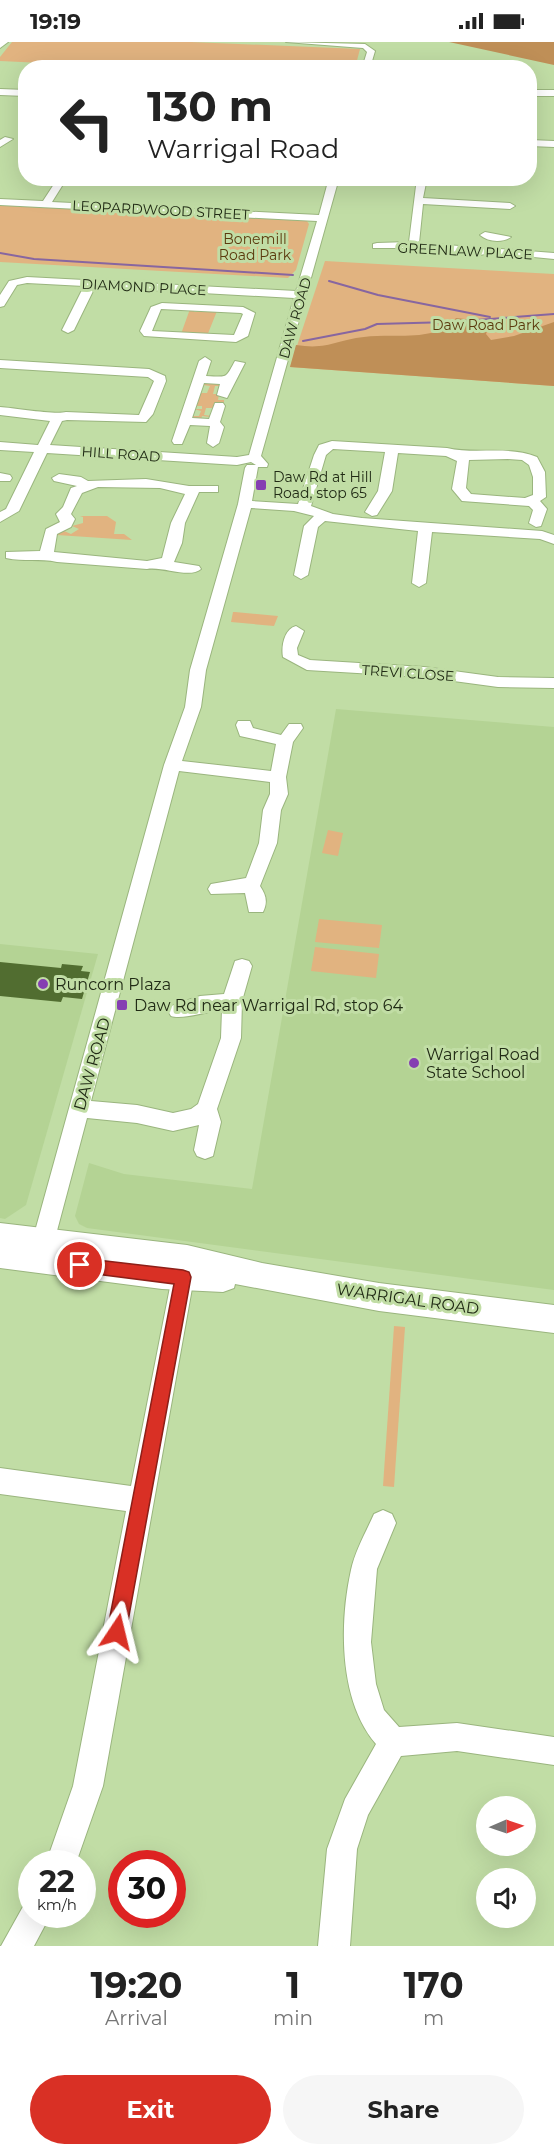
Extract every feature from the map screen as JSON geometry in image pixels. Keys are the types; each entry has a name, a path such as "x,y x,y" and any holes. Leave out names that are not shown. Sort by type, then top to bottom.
{"main road":[{"name":"WARRIGAL ROAD","path":"0,1236 40,1251"},
{"name":"WARRIGAL ROAD","path":"0,1255 40,1251 262,1277 379,1297 554,1319"}],"street":[{"path":"0,46 3,42"},
{"path":"290,42 365,46 371,51 368,60"},
{"path":"0,92 18,93"},
{"path":"537,93 554,93"},
{"path":"537,143 554,144"},
{"path":"46,204 58,186"},
{"name":"DAW ROAD","path":"40,1251 172,765 190,718 198,670 245,504 249,463 332,186"},
{"path":"414,245 421,186"},
{"path":"231,214 241,188"},
{"path":"418,201 510,206"},
{"name":"LEOPARDWOOD STREET","path":"0,202 323,218"},
{"name":"GREENLAW PLACE","path":"369,237 373,248 414,245 448,250 493,250 506,254 554,256"},
{"path":"493,250 490,237 506,237"},
{"name":"DIAMOND PLACE","path":"0,304 12,283 21,280 301,295"},
{"path":"68,330 92,284"},
{"path":"185,307 192,290"},
{"path":"157,307 185,307 243,310 249,313 242,336 236,339 152,334 146,331 157,307"},
{"path":"178,441 205,362"},
{"path":"199,379 227,381 234,377 239,363"},
{"path":"0,364 159,376 160,381 147,414 142,419 66,416 57,419 44,414 0,411"},
{"path":"214,423 227,381"},
{"path":"0,518 12,511 57,419"},
{"path":"186,421 214,423 218,427 213,443"},
{"path":"303,509 307,490 324,448 339,445 532,460 541,488 539,497 533,502 464,503 459,489 463,461 460,456"},
{"name":"HILL ROAD","path":"0,446 249,463"},
{"path":"372,512 384,491 392,449"},
{"path":"59,478 76,480 85,485"},
{"path":"46,554 51,532 66,524 68,519 63,514 69,509 76,491 85,485 96,483 154,484 189,490 213,489"},
{"path":"160,564 168,561 172,554 178,523 192,495 189,490"},
{"path":"533,502 540,509 536,523"},
{"path":"245,504 303,509 322,516 411,525 425,530 456,528 542,535 554,540"},
{"path":"301,574 311,526 322,516"},
{"path":"419,583 425,530"},
{"path":"11,555 32,557 46,554 57,558 160,564 194,569"},
{"name":"TREVI CLOSE","path":"296,631 290,648 291,657 307,665 424,672 498,682 554,683"},
{"path":"217,889 243,887 253,882 268,843 272,810 279,794 278,777 290,735 253,735 246,732 244,725"},
{"path":"172,765 278,777"},
{"path":"249,884 257,896 256,907"},
{"path":"205,1150 210,1122 207,1109 231,1038 232,1001 242,966"},
{"path":"178,1011 200,1004 232,1001"},
{"path":"79,1109 137,1114 173,1122 196,1117 207,1109"},
{"path":"66,1850 88,1786 185,1268"},
{"path":"0,1481 141,1500"},
{"path":"383,1523 364,1569 357,1642 362,1684 372,1718 393,1742"},
{"path":"393,1742 457,1737 554,1751"},
{"path":"334,1946 342,1849 355,1809 393,1742"},
{"path":"17,1946 28,1928"}],"shaded area":[{"name":"Warrigal Road State School","path":"336,709 554,727 554,1290 87,1228 79,1224 75,1216 89,1163 124,1174 252,1189"},
{"path":"0,944 98,954 26,1205 5,1219 0,1218"}],"green space":[{"path":"12,42 191,42 360,49 357,60 18,60 18,62 0,61 0,57"},
{"path":"449,42 554,42 554,65"},
{"name":"Bonemill Road Park","path":"0,205 307,221 309,224 296,270 288,278 0,262"},
{"name":"Daw Road Park","path":"325,261 554,274 554,386 290,367"},
{"path":"190,309 195,310 194,312 217,311 207,336 188,332 181,334"},
{"path":"456,318 482,321 489,326 486,334 491,340 514,336 554,322 554,386 290,367 296,345 316,346 354,338 426,334 448,326"},
{"path":"204,382 221,383 222,386 215,386 213,394 219,394 218,400 224,400 224,404 215,403 214,408 206,408 204,415 212,416 210,417 202,416 201,420 191,418 199,416 201,411 194,409 202,409 202,406 195,406 200,393 207,393 210,386 203,385"},
{"path":"80,516 107,516 116,522 114,534 124,534 132,540 57,535 64,531 71,534 79,529 72,526 83,523 83,517"},
{"path":"233,612 278,616 274,626 231,622"},
{"path":"328,830 343,833 338,856 322,853"},
{"path":"319,919 382,925 379,948 315,942"},
{"path":"315,947 379,954 376,978 311,971"},
{"path":"394,1326 405,1327 394,1487 383,1486"}],"building":[{"name":"Runcorn Plaza","path":"0,962 61,968 62,964 83,966 81,971 90,972 82,999 63,997 61,1002 0,996"}],"waterway":[{"path":"0,253 34,259 293,275"},
{"path":"329,281 378,295 490,317"},
{"path":"303,341 365,329 377,324 450,322 554,314"}],"place":[{"name":"Daw Rd at Hill Road, stop 65","path":"261,485"},
{"name":"Runcorn Plaza","path":"43,984"},
{"name":"Daw Rd near Warrigal Rd, stop 64","path":"122,1005"},
{"name":"Warrigal Road State School","path":"414,1063"}],"route":[{"path":"80,1265 183,1277 117,1632"}]}
